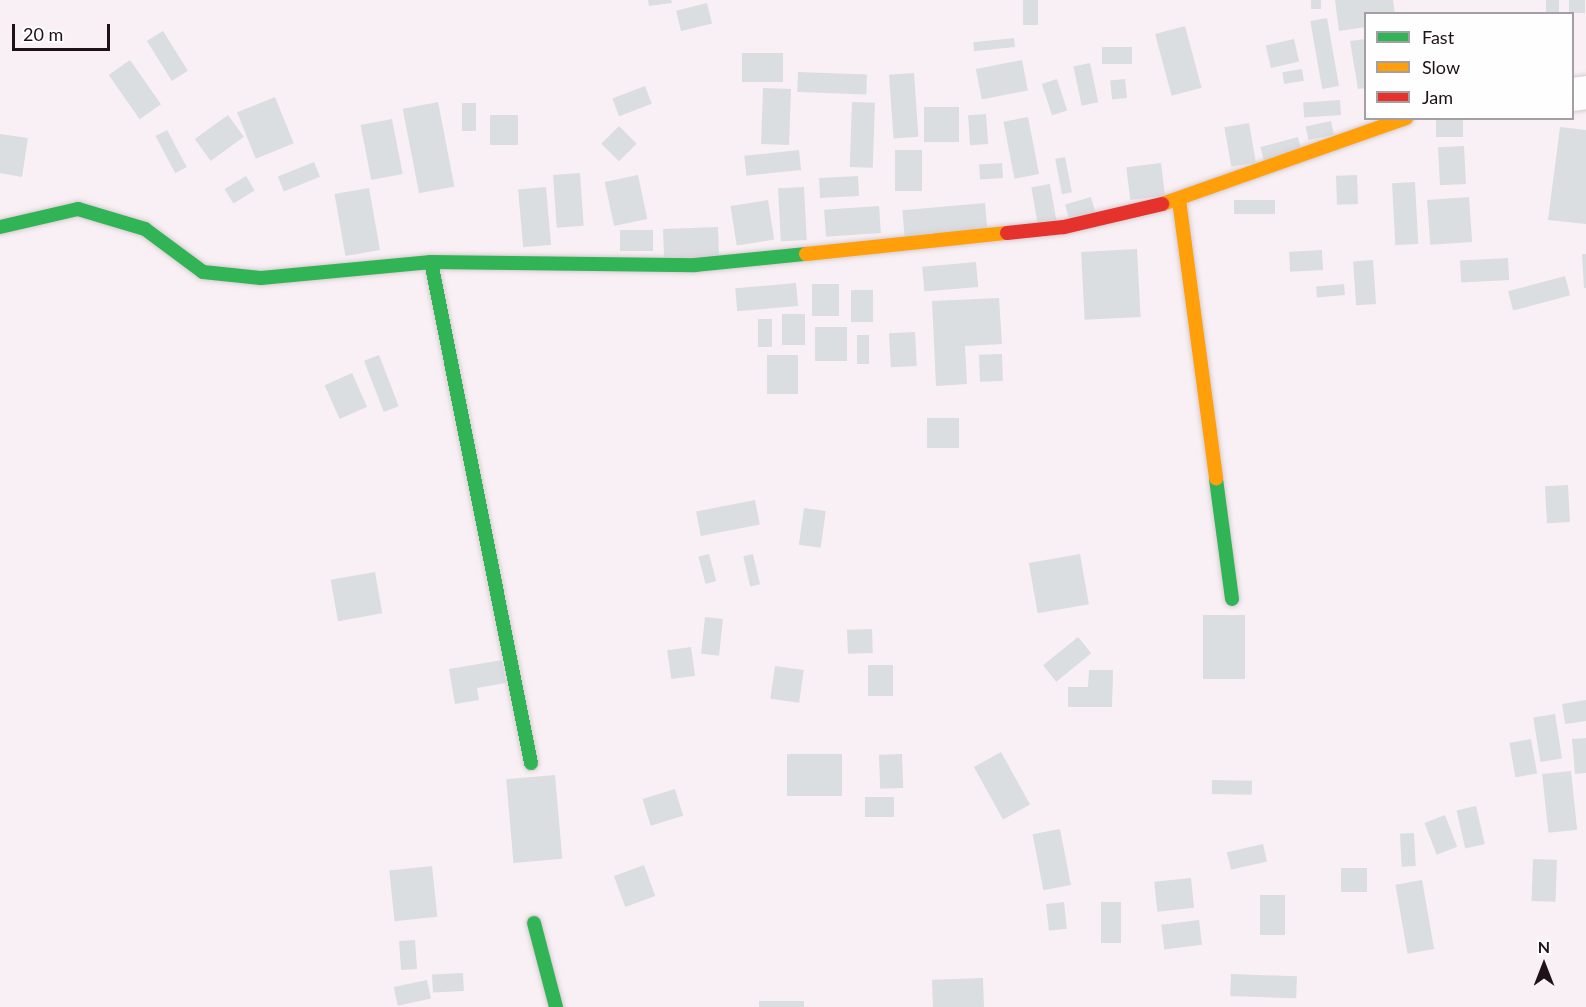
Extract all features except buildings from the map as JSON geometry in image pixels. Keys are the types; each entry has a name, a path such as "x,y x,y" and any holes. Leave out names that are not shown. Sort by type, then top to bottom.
{"street":[{"path":"0,227 78,209 145,229 203,272 261,278 431,262 695,265 1005,237 1179,200 1400,120"},
{"path":"1179,200 1232,599"},
{"path":"431,262 531,763"},
{"path":"534,923 556,1007"}],"traffic: fast":[{"path":"0,227 78,209 145,229 203,272 261,278 431,262 695,265 806,254"},
{"path":"431,262 531,763"},
{"path":"1216,479 1232,599"},
{"path":"534,923 556,1007"}],"traffic: slow":[{"path":"1162,204 1400,120"},
{"path":"1179,200 1216,479"},
{"path":"806,254 1007,233"}],"traffic: jam":[{"path":"1007,233 1064,227 1162,204"}]}
